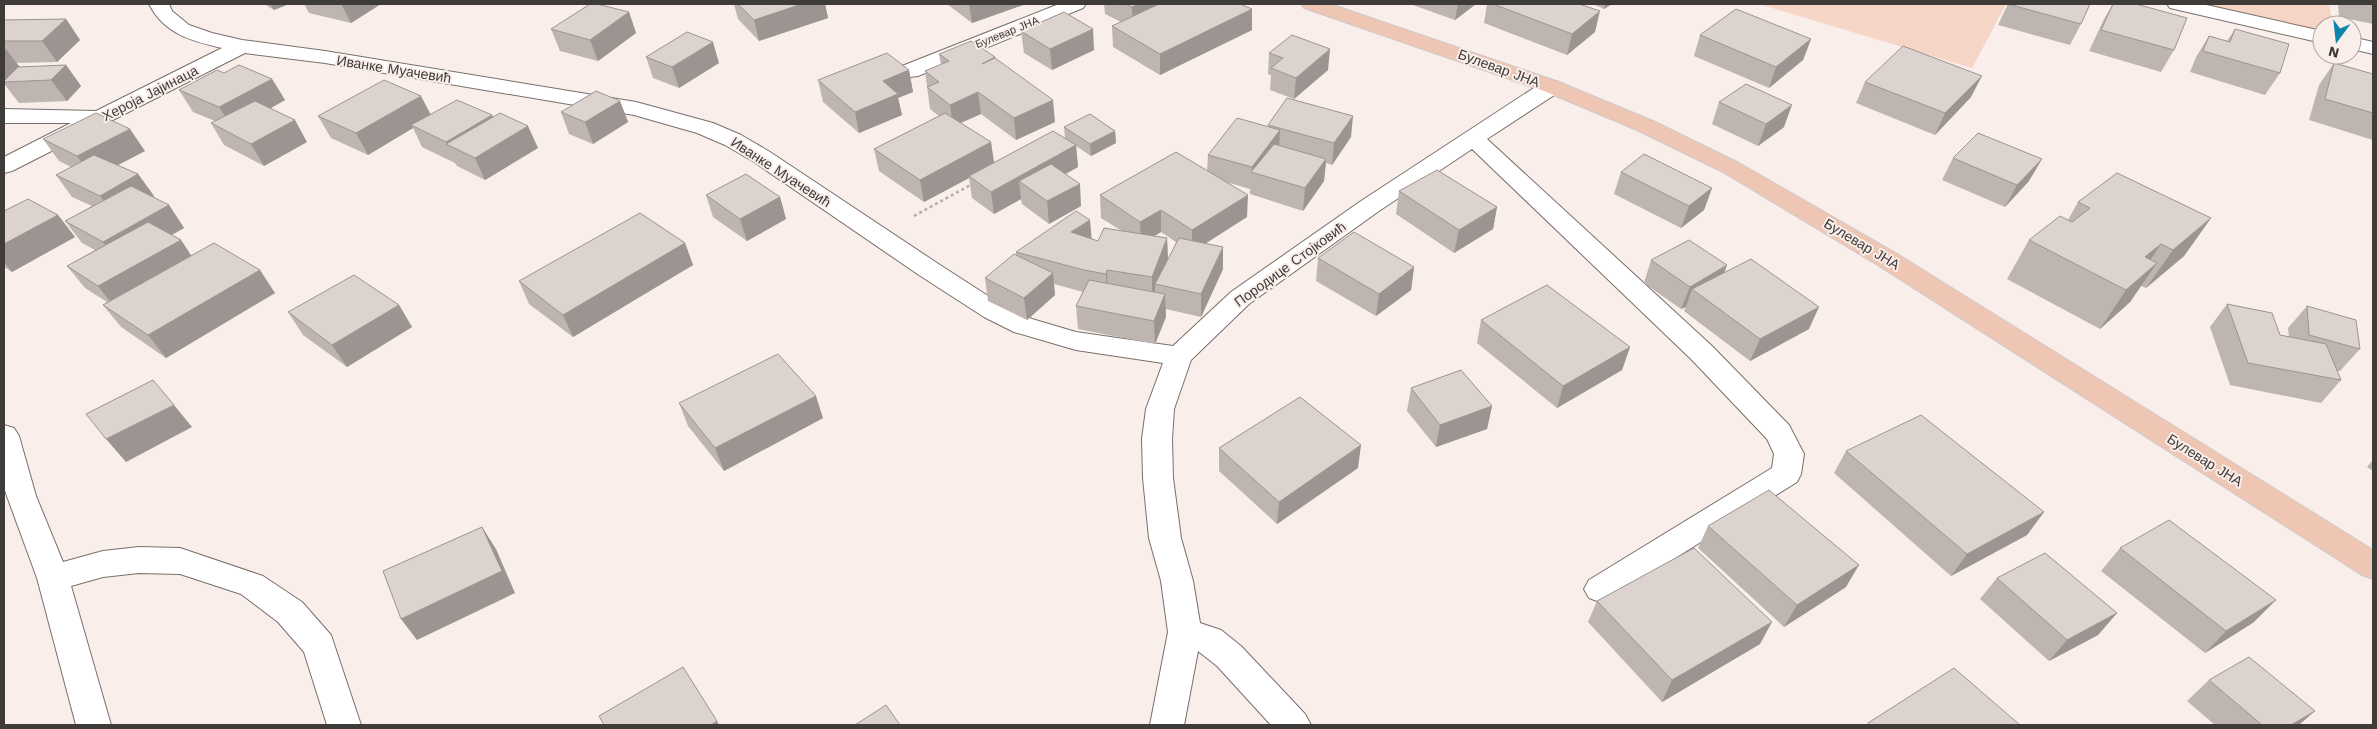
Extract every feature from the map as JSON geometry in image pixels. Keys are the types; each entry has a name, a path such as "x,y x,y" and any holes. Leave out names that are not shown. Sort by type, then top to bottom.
{"main road":[{"name":"Булевар ЈНА","path":"1311,4 1486,62 1625,116 1675,139 1782,196 1880,255 2373,566"}],"street":[{"name":"Иванке Муачевић","path":"159,4 164,14 182,28 206,38 242,46 325,57 636,109 705,128 732,140 762,157 928,269 993,311 1022,326 1076,341 1179,356"},
{"name":"Булевар ЈНА","path":"910,71 1076,4"},
{"path":"2177,4 2312,35"},
{"name":"Хероја Јајинаца","path":"4,166 242,46"},
{"name":"Породице Стојковић","path":"1167,725 1185,632 1177,582 1165,538 1156,440 1160,409 1179,356 1240,298 1472,137 1551,87"},
{"path":"4,116 101,117"},
{"path":"1472,137 1702,353 1779,433 1789,454 1786,474 1600,589"},
{"path":"4,436 21,496 53,578 93,725"},
{"path":"53,578 103,564 138,560 180,562 252,584 290,612 318,645 344,725"},
{"path":"1185,632 1209,640 1229,656 1293,725"}],"path":[{"path":"914,216 975,182"}],"shaded area":[{"path":"1759,4 2006,4 1972,68"},
{"path":"2177,4 2329,4 2331,15 2312,15 2312,35"}],"building":[{"path":"590,4 629,12 590,40 551,29"},
{"path":"738,4 802,4 754,20"},
{"path":"1125,4 1139,4 1132,7"},
{"path":"1159,4 1240,4 1252,9 1160,54 1112,26"},
{"path":"1493,4 1579,4 1600,11 1572,34"},
{"path":"2008,4 2090,4 2081,24"},
{"path":"2113,4 2136,4 2187,18 2174,50 2101,30"},
{"path":"1736,9 1811,39 1776,67 1700,35"},
{"path":"1064,12 1093,29 1050,49 1021,31"},
{"path":"66,19 42,41 4,41 4,20"},
{"path":"2235,29 2289,44 2280,73 2203,51 2209,36 2230,42"},
{"path":"687,32 713,42 672,67 646,57"},
{"path":"1292,35 1330,49 1296,78 1271,68 1283,58 1269,53"},
{"path":"971,41 995,57 982,64 995,58 1053,100 1014,118 978,92 950,105 927,87 939,82 925,71 949,61 939,54"},
{"path":"1903,46 1982,76 1945,113 1865,82"},
{"path":"887,53 909,70 883,81 898,94 855,112 818,80"},
{"path":"66,65 51,80 4,82 18,67"},
{"path":"239,65 272,79 219,107 179,90 217,70 224,73"},
{"path":"2334,65 2341,65 2373,74 2373,113 2325,99"},
{"path":"384,80 421,96 356,133 318,116"},
{"path":"1746,84 1792,105 1766,124 1719,102"},
{"path":"596,91 620,101 585,122 561,112"},
{"path":"1287,98 1353,116 1334,143 1268,125"},
{"path":"457,100 492,115 446,142 411,125"},
{"path":"255,101 295,120 251,144 211,123"},
{"path":"96,113 130,129 77,156 43,139"},
{"path":"500,113 528,126 475,158 446,144"},
{"path":"945,113 991,142 920,180 874,149"},
{"path":"1090,114 1115,131 1090,144 1064,127"},
{"path":"1237,118 1280,130 1252,167 1208,155"},
{"path":"1053,131 1076,145 991,192 969,176"},
{"path":"1978,133 2042,159 2017,185 1953,158"},
{"path":"1274,144 1326,159 1305,188 1251,172"},
{"path":"1176,152 1248,195 1192,230 1161,210 1140,222 1100,195"},
{"path":"1644,154 1712,188 1689,206 1621,172"},
{"path":"94,155 138,174 100,196 56,175"},
{"path":"1051,164 1080,184 1047,201 1019,181"},
{"path":"1437,170 1497,207 1459,230 1399,191"},
{"path":"2117,173 2211,218 2173,250 2161,244 2145,257 2157,263 2126,290 2029,240 2060,216 2072,222 2090,208 2078,202"},
{"path":"746,174 780,197 740,219 706,195"},
{"path":"131,186 169,205 103,242 65,221"},
{"path":"28,199 58,215 4,244 4,211"},
{"path":"1076,211 1090,220 1071,232 1098,241 1104,228 1167,238 1152,277 1107,270 1106,274 1084,270 1016,252"},
{"path":"640,213 685,243 563,315 519,281"},
{"path":"148,222 181,240 98,286 67,266"},
{"path":"1354,232 1414,267 1379,294 1318,258"},
{"path":"1179,238 1223,247 1201,294 1155,284"},
{"path":"1689,240 1727,265 1690,287 1651,260"},
{"path":"214,243 260,270 148,335 103,305"},
{"path":"1014,254 1053,273 1024,298 985,278"},
{"path":"1751,259 1819,307 1760,339 1692,289"},
{"path":"354,275 399,305 332,345 288,312"},
{"path":"1089,280 1165,294 1154,321 1076,306"},
{"path":"1547,285 1630,347 1563,386 1481,320"},
{"path":"2227,304 2272,313 2280,335 2326,344 2341,380 2248,363"},
{"path":"2307,306 2356,320 2360,349 2309,335"},
{"path":"778,354 816,396 715,448 679,403"},
{"path":"1461,370 1492,406 1440,425 1411,388"},
{"path":"153,380 174,405 106,439 86,414"},
{"path":"1300,397 1361,445 1279,502 1219,448"},
{"path":"1921,415 2044,512 1967,554 1846,451"},
{"path":"1769,490 1859,565 1797,605 1708,526"},
{"path":"2169,520 2276,600 2226,631 2120,548"},
{"path":"482,527 502,571 401,619 383,571"},
{"path":"1694,548 1772,622 1672,680 1597,601"},
{"path":"2045,553 2117,613 2067,640 1997,578"},
{"path":"2249,657 2315,711 2291,725 2262,725 2209,680"},
{"path":"683,667 717,721 711,725 604,725 599,716"},
{"path":"1954,668 2020,725 1870,725 1868,723"},
{"path":"886,705 900,725 855,725"}]}
